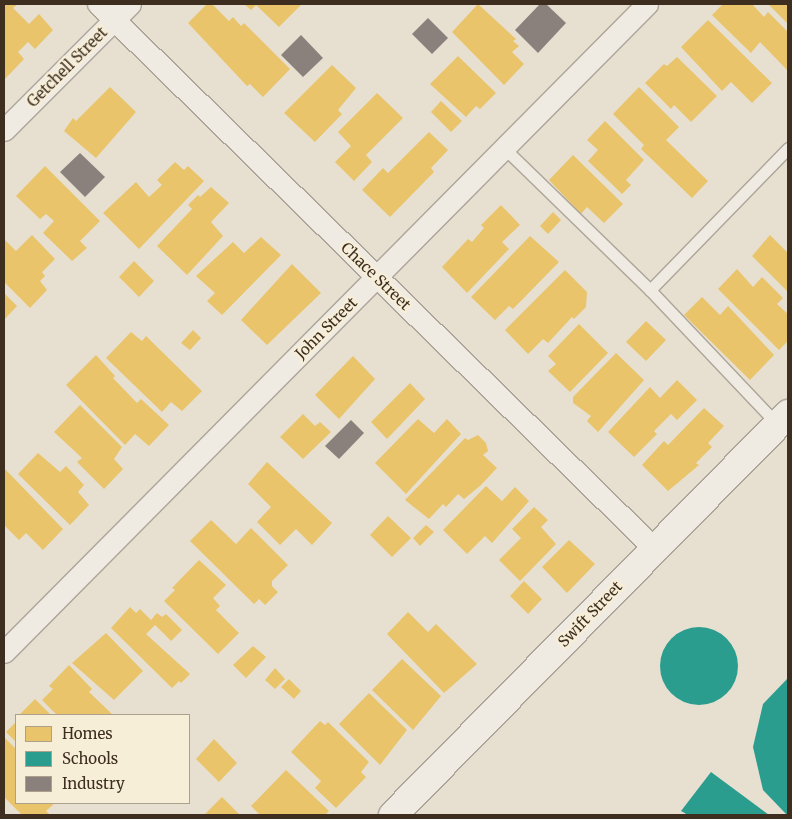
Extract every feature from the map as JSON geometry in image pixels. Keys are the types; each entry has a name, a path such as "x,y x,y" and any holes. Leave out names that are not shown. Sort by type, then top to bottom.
{"street":[{"name":"Chace Street","path":"98,4 655,549"},
{"name":"Getchell Street","path":"4,130 130,4"},
{"name":"John Street","path":"4,652 647,4"},
{"name":"Swift Street","path":"393,815 783,420"}],"lane":[{"path":"504,148 783,420"},
{"path":"650,290 788,148"}],"building: Homes":[{"path":"4,4 18,4 13,8 29,24 39,14 53,30 35,49 28,42 18,52 24,59 4,80"},
{"path":"207,4 212,4 229,21 233,17 241,26 244,23 290,69 263,97 250,84 247,86 188,23"},
{"path":"244,4 302,4 279,27 256,5 251,10"},
{"path":"478,4 516,39 513,41 519,46 512,52 524,64 504,85 452,32"},
{"path":"723,4 752,4 764,17 768,12 788,32 788,71 760,42 751,53 712,15"},
{"path":"768,4 788,4 788,24"},
{"path":"708,20 772,83 752,103 731,82 722,91 681,47"},
{"path":"458,56 496,93 480,109 476,106 466,117 430,84"},
{"path":"677,57 717,96 691,122 674,105 671,109 645,83 664,64 667,66"},
{"path":"332,65 356,88 338,110 342,114 315,142 284,113"},
{"path":"110,87 136,112 96,158 64,131 73,118 76,121"},
{"path":"639,87 679,127 666,140 708,181 692,198 641,149 644,145 613,114"},
{"path":"377,93 403,118 366,155 372,162 354,181 335,162 351,146 338,132"},
{"path":"441,101 462,121 451,132 431,112"},
{"path":"605,121 644,160 626,180 631,185 622,194 588,161 598,150 587,140"},
{"path":"429,132 448,150 431,168 434,172 390,217 362,190 383,168 388,173"},
{"path":"573,155 623,204 604,223 587,207 581,214 549,180"},
{"path":"175,162 184,170 188,166 204,181 139,249 103,213 136,182 149,197 162,185 157,180"},
{"path":"45,166 100,221 80,241 87,248 72,261 43,233 54,221 46,214 40,219 16,196"},
{"path":"211,187 229,203 211,222 223,236 187,275 157,246 192,209 188,205 198,195 200,197"},
{"path":"501,205 520,225 502,242 509,249 467,293 442,267 468,239 472,242 484,228 481,225"},
{"path":"553,212 561,220 548,234 540,226"},
{"path":"32,235 55,259 42,272 45,276 40,281 47,290 30,308 4,282 4,239 16,251"},
{"path":"770,235 788,253 788,292 752,256"},
{"path":"530,236 559,262 513,309 509,306 495,320 471,297"},
{"path":"261,237 281,255 222,315 207,301 215,293 196,276 233,242 244,253"},
{"path":"134,261 154,281 139,297 119,277"},
{"path":"292,264 321,293 267,345 241,320"},
{"path":"737,269 753,287 762,277 783,298 777,304 788,314 788,341 779,350 718,289"},
{"path":"565,270 587,292 586,307 574,319 572,317 548,343 543,339 528,354 505,330"},
{"path":"4,293 17,306 4,320"},
{"path":"702,297 720,315 728,306 774,355 750,380 684,315"},
{"path":"646,321 666,340 646,361 626,342"},
{"path":"579,324 608,353 570,392 548,371 556,364 548,356"},
{"path":"193,330 201,338 190,350 181,343"},
{"path":"131,332 142,341 146,336 202,391 182,411 171,402 162,412 106,358"},
{"path":"616,353 644,380 598,432 587,421 591,416 573,403 573,397"},
{"path":"96,355 115,376 113,378 137,403 141,399 169,425 149,446 135,434 125,445 66,385"},
{"path":"353,356 375,379 339,419 315,395"},
{"path":"677,380 697,400 677,420 671,414 654,431 657,434 634,457 608,432 650,387 660,398"},
{"path":"410,383 425,399 387,439 371,422"},
{"path":"80,405 122,447 114,459 123,469 104,489 77,462 82,458 54,432"},
{"path":"704,408 724,426 708,443 712,447 696,463 699,465 668,491 642,465 664,441 668,445"},
{"path":"303,414 315,426 320,422 331,432 303,459 280,437"},
{"path":"418,419 434,433 447,419 461,434 406,494 375,463"},
{"path":"478,435 486,443 488,451 483,455 497,468 480,486 464,499 458,494 446,507 443,504 429,519 405,500 465,438 468,440"},
{"path":"38,453 60,472 66,466 84,485 78,492 89,505 70,525 18,474"},
{"path":"267,462 332,523 312,545 296,529 280,545 257,522 271,507 248,484"},
{"path":"4,468 63,529 43,550 26,533 19,540 4,525"},
{"path":"486,486 502,501 515,487 529,501 492,543 485,536 467,554 443,530"},
{"path":"534,507 548,520 541,527 556,544 520,581 499,560 521,538 512,529"},
{"path":"388,516 411,538 392,557 370,535"},
{"path":"211,520 236,544 251,528 288,565 272,581 272,586 278,592 265,605 259,599 254,604 190,541"},
{"path":"426,525 434,532 420,546 413,538"},
{"path":"569,540 595,564 567,593 542,567"},
{"path":"199,560 226,585 213,598 220,606 216,610 239,633 218,654 164,601 175,590 172,588"},
{"path":"524,581 542,599 528,614 510,596"},
{"path":"130,607 136,613 140,609 151,620 157,613 162,617 166,614 182,630 171,641 155,625 146,634 190,674 181,683 179,681 172,688 111,628"},
{"path":"408,612 428,632 436,624 477,664 444,693 387,634"},
{"path":"106,633 143,671 114,700 72,663"},
{"path":"253,646 266,657 246,678 233,665"},
{"path":"402,659 441,696 413,730 372,690"},
{"path":"69,665 92,689 89,692 112,714 56,714 42,700 53,689 49,686"},
{"path":"275,668 285,679 275,689 265,680"},
{"path":"289,679 301,691 294,699 281,687"},
{"path":"369,693 407,730 380,765 339,724"},
{"path":"35,699 50,714 20,714"},
{"path":"320,721 325,725 328,722 369,762 361,772 366,777 336,808 315,788 321,781 291,752"},
{"path":"15,723 15,741 6,732"},
{"path":"4,737 15,748 15,804 54,804 46,811 50,815 22,815 4,797"},
{"path":"214,739 237,763 219,782 196,759"},
{"path":"286,770 329,811 325,815 260,815 251,806"},
{"path":"222,797 240,815 204,815"}],"building: Schools":[{"path":"691,627 707,627 721,633 732,644 738,658 738,674 732,688 721,699 707,705 691,705 677,699 666,688 660,674 660,658 666,644 677,633"},
{"path":"788,678 787,815 763,790 753,747 763,704"},
{"path":"711,772 769,815 688,815 681,811"}],"building: Industry":[{"path":"540,4 546,4 566,23 538,53 515,30"},
{"path":"428,18 448,38 432,54 412,34"},
{"path":"301,35 323,58 303,77 281,55"},
{"path":"80,153 105,177 85,197 60,172"},
{"path":"351,420 364,433 339,459 325,446"}]}
